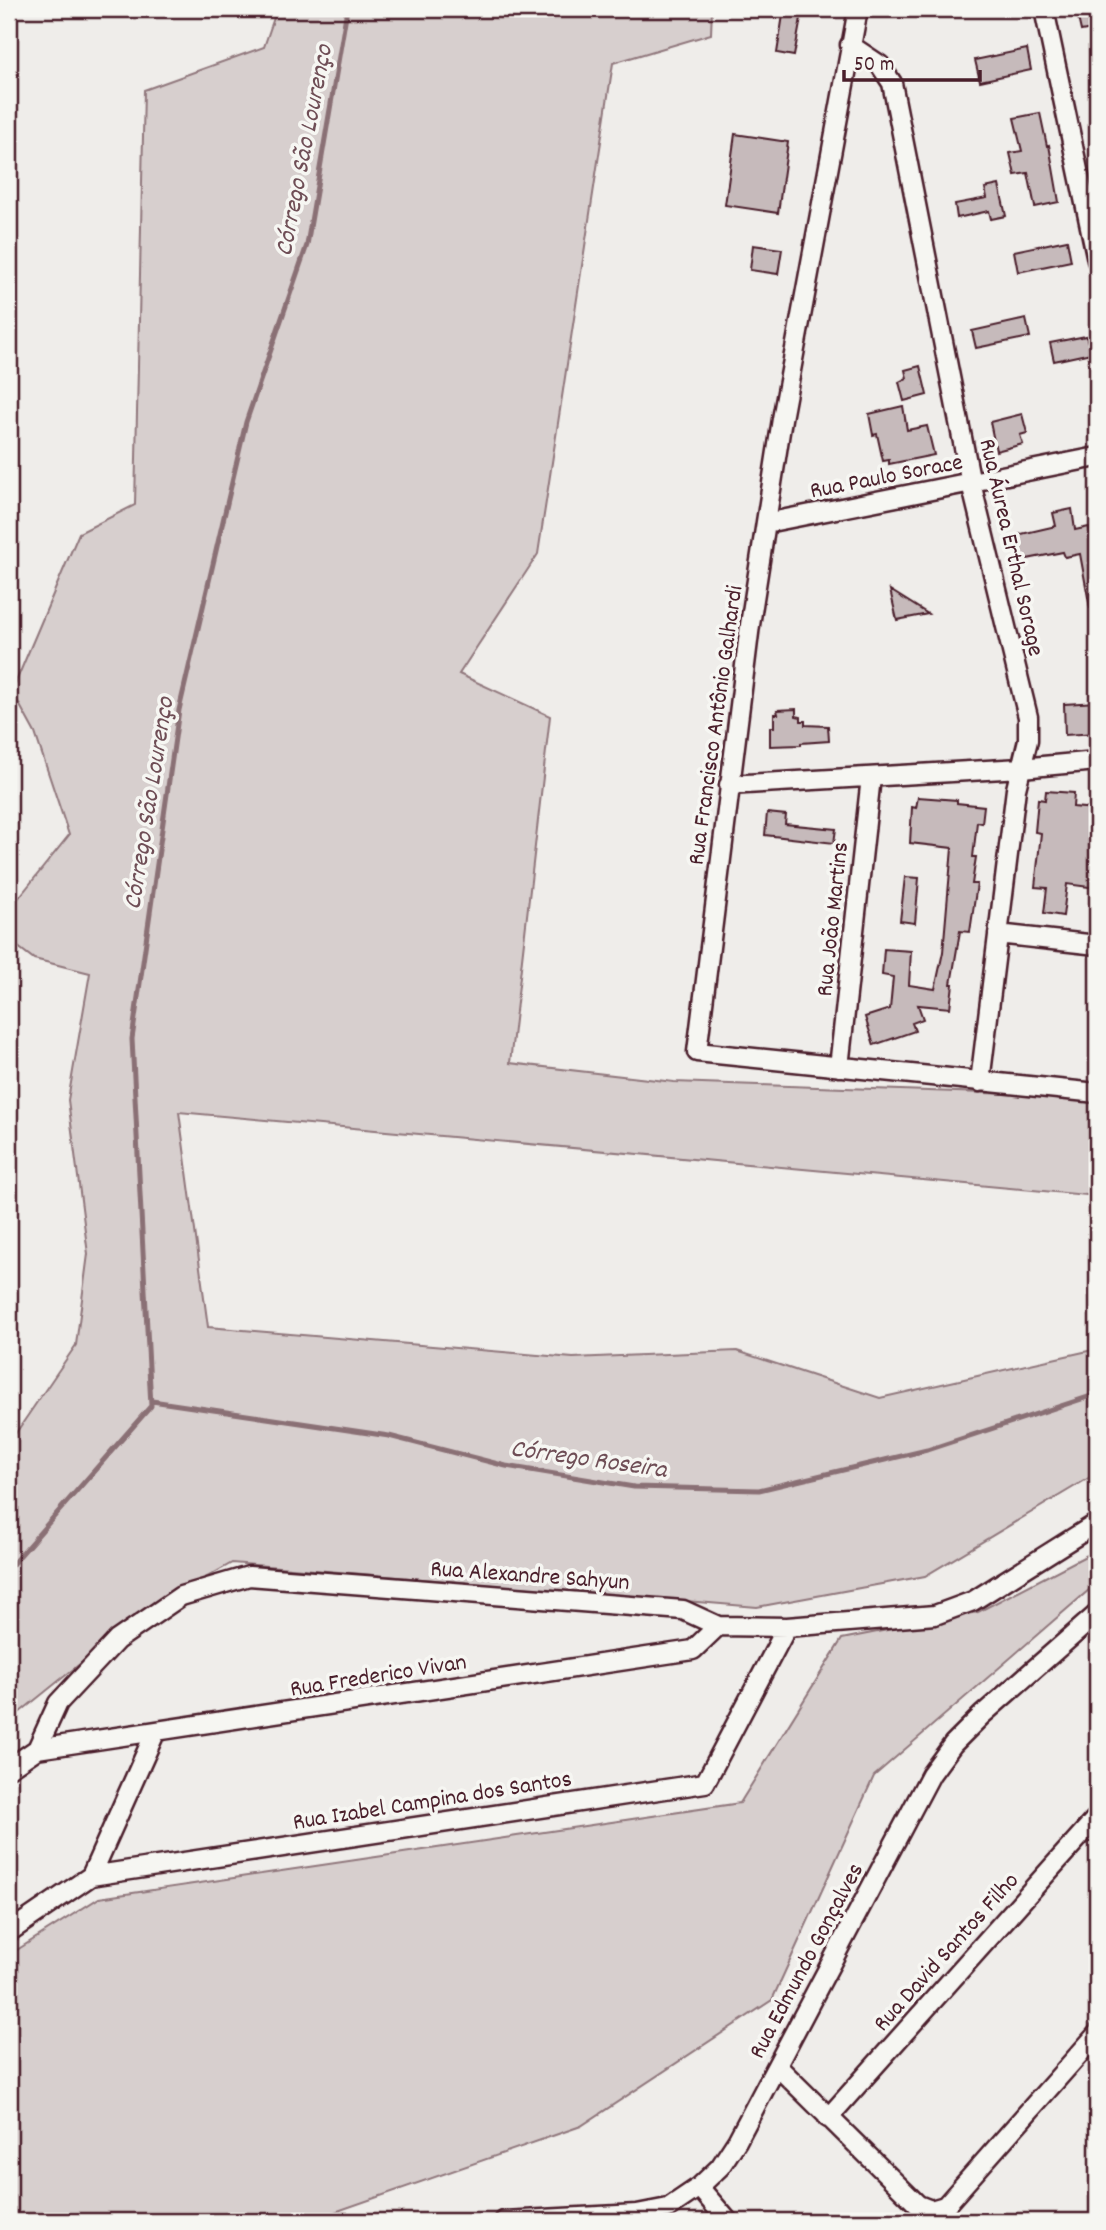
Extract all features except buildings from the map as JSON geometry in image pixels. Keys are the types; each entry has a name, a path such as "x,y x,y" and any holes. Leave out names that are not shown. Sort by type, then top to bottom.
{"street":[{"name":"Rua Francisco Antônio Galhardi","path":"858,9 785,405 750,625 697,1052 1097,1093"},
{"path":"1044,9 1097,260"},
{"name":"Rua Áurea Erthal Sorage","path":"850,45 880,65 892,83 971,483 1028,717 1028,740 1016,789 980,1082"},
{"name":"Rua Paulo Sorace","path":"766,523 1097,457"},
{"path":"729,785 1097,761"},
{"name":"Rua João Martins","path":"839,1067 871,777"},
{"path":"998,934 1097,944"},
{"name":"Rua Alexandre Sahyun","path":"37,1749 58,1703 117,1640 181,1596 249,1576 683,1610 718,1626 787,1627 935,1615 973,1601 1097,1523"},
{"name":"Rua Edmundo Gonçalves","path":"504,2221 637,2214 668,2208 720,2167 737,2141 938,1764 953,1744 982,1715 1097,1614"},
{"name":"Rua Frederico Vivan","path":"37,1749 693,1650 718,1626"},
{"name":"Rua Izabel Campina dos Santos","path":"9,1932 91,1876 705,1783 787,1627"},
{"path":"91,1876 155,1733"},
{"path":"9,1768 37,1749"},
{"name":"Rua David Santos Filho","path":"828,2118 1097,1818"},
{"path":"777,2066 918,2205 931,2210 945,2206 1097,2034"},
{"path":"699,2186 728,2221"}],"shaded area":[{"path":"277,9 712,9 711,34 613,63 538,554 459,674 550,716 510,1063 674,1082 1097,1097 1097,1196 179,1112 208,1327 573,1358 737,1351 880,1398 1097,1349 1097,1473 925,1576 757,1607 232,1563 143,1613 9,1721 9,1443 76,1345 88,1254 68,1100 90,973 34,959 9,940 9,910 69,835 35,733 12,691 79,533 135,505 144,90 264,47"},
{"path":"1097,1550 1097,1583 874,1776 772,2000 581,2126 309,2221 9,2221 9,1955 99,1898 740,1803 842,1639 978,1612"}],"waterway":[{"name":"Córrego São Lourenço","path":"9,1568 151,1406 132,1039 179,710 246,422 307,245 347,9"},
{"name":"Córrego Roseira","path":"152,1401 389,1436 506,1466 634,1487 759,1490 927,1450 1097,1394"}]}
